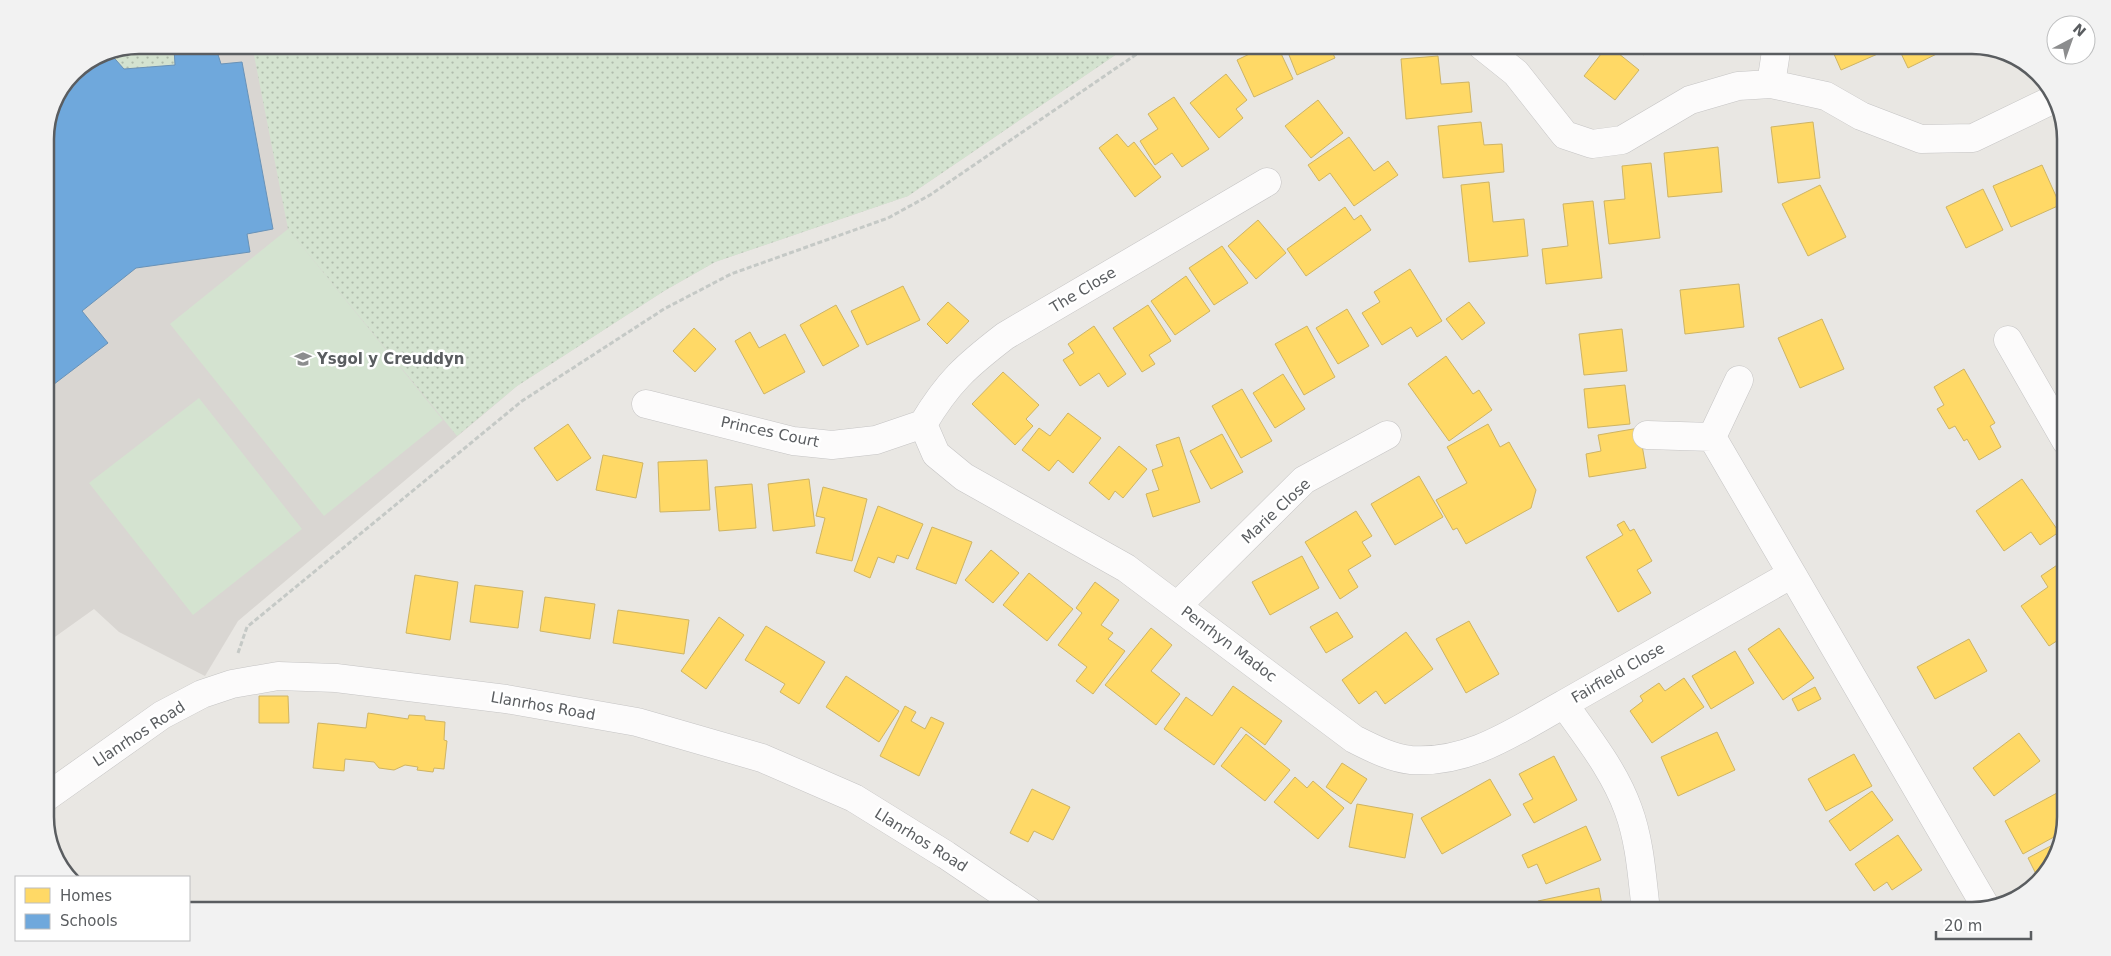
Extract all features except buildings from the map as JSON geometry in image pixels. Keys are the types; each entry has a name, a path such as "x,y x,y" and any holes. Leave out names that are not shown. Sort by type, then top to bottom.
{"street":[{"path":"1492,54 1516,73 1565,135 1592,144 1622,140 1690,100 1738,86 1771,84 1826,96 1861,116 1921,139 1973,138 2048,102"},
{"path":"1771,84 1776,54"},
{"name":"The Close","path":"922,424 940,394 966,366 1005,336 1267,182"},
{"path":"2008,340 2057,424"},
{"path":"1712,437 1739,380"},
{"name":"Princes Court","path":"646,404 793,440 832,445 876,440 922,424"},
{"name":"Penrhyn Madoc","path":"922,424 936,454 964,477 1126,568 1178,605 1354,739 1381,752 1410,760 1445,758 1479,750 1564,704"},
{"name":"Marie Close","path":"1178,605 1304,480 1387,435"},
{"path":"1647,435 1712,437"},
{"path":"1712,437 1983,901"},
{"name":"Fairfield Close","path":"1645,902 1640,860 1628,809 1603,760 1564,704 1792,574"},
{"name":"Llanrhos Road","path":"54,792 162,715 202,694 232,684 278,676 336,678 506,699 637,722 762,758 854,798 946,855 1016,902"}],"path":[{"path":"235,663 247,627 522,401 664,309 731,274 888,218 930,195 1137,54"}],"shaded area":[{"name":"Ysgol y Creuddyn","path":"139,54 1117,54 908,196 715,262 664,291 517,386 238,621 205,676 119,632 94,609 54,638 54,133 60,106 68,91 91,68 106,60 122,55"}],"green space":[{"path":"139,54 174,54 175,65 124,69 114,58"},
{"path":"254,54 1117,54 908,196 715,262 664,291 517,386 457,436 288,229"},
{"path":"288,229 443,420 324,516 170,324"},
{"path":"199,398 302,529 193,615 89,483"}],"place":[{"name":"Ysgol y Creuddyn","path":"303,359"}]}
